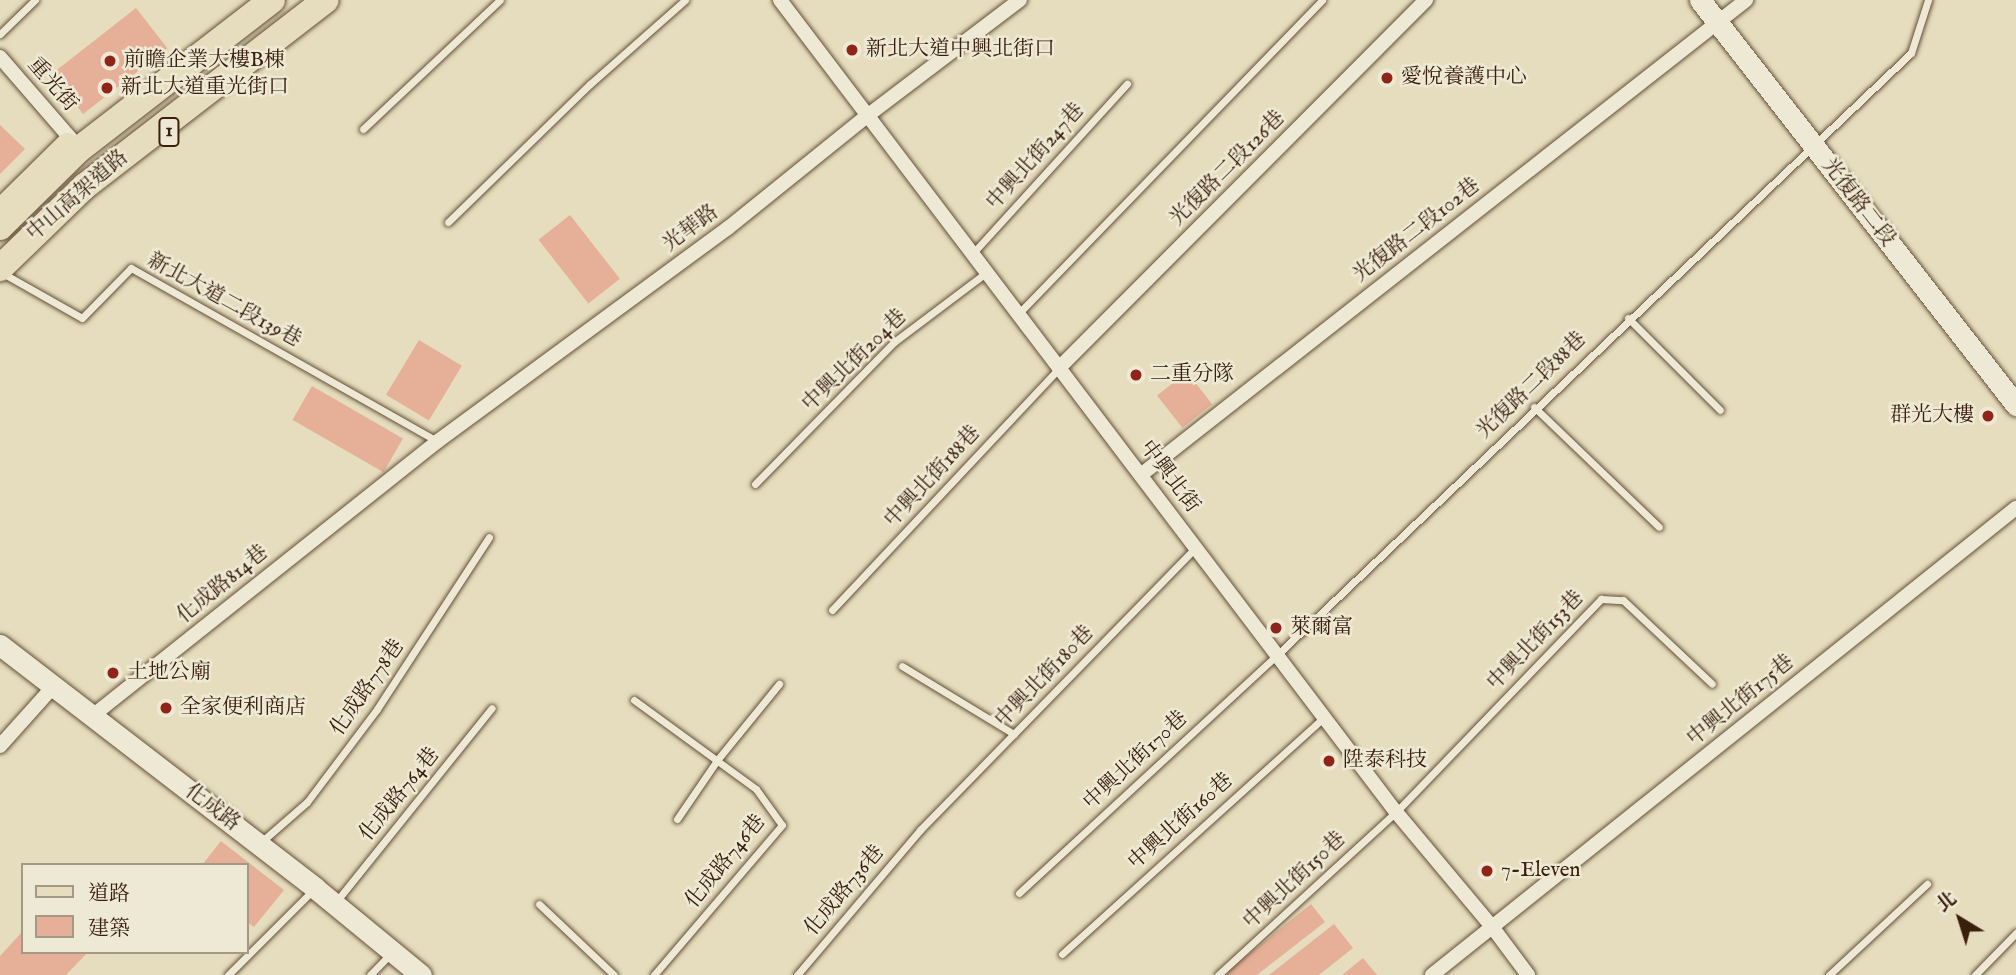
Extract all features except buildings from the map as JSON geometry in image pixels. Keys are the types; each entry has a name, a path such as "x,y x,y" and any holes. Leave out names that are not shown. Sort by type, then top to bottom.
{"highway":[{"name":"中山高架道路","path":"0,227 78,150 272,0"},
{"path":"2,270 41,207 96,159 299,0"},
{"name":"中山高架道路","path":"2,270 85,186 326,0"}],"main road":[{"path":"0,210 27,180 72,140 252,0"},
{"name":"1","path":"2,270 116,173 341,0"}],"street":[{"name":"中興北街","path":"780,0 1396,812 1493,928 1528,975"},
{"name":"光華路","path":"382,485 728,228 867,116 1020,0"},
{"name":"光復路二段126巷","path":"1059,368 1426,0"},
{"name":"光復路二段","path":"1700,0 2016,405"},
{"name":"光復路二段102巷","path":"1142,474 1746,0"},
{"name":"重光街","path":"0,57 72,140"},
{"name":"化成路814巷","path":"91,717 382,485"},
{"name":"中興北街175巷","path":"1432,975 2016,508"},
{"name":"化成路","path":"0,645 259,844 421,975"},
{"path":"0,746 53,687"}],"lane":[{"path":"0,34 35,0"},
{"path":"363,130 500,0"},
{"path":"449,222 590,84 685,0"},
{"path":"1018,314 1322,0"},
{"name":"光復路二段88巷","path":"1277,655 1534,407 1911,53 1928,0"},
{"name":"中興北街247巷","path":"972,253 1126,84"},
{"name":"新北大道二段139巷","path":"2,270 82,318 131,268 438,441"},
{"name":"中興北街204巷","path":"755,484 894,342 987,272"},
{"path":"1628,318 1720,410"},
{"name":"中興北街188巷","path":"832,610 1059,368"},
{"path":"1534,407 1659,527"},
{"name":"化成路778巷","path":"259,844 307,802 377,709 489,537"},
{"name":"中興北街180巷","path":"920,831 1195,547"},
{"name":"中興北街153巷","path":"1396,812 1601,599 1623,600 1712,684"},
{"name":"中興北街170巷","path":"1019,893 1277,655"},
{"path":"902,666 1014,734"},
{"path":"677,819 718,760 779,684"},
{"name":"化成路746巷","path":"634,700 757,789 782,825 654,975"},
{"name":"化成路764巷","path":"335,904 492,708"},
{"name":"中興北街160巷","path":"1062,954 1324,717"},
{"name":"中興北街150巷","path":"1218,975 1396,812"},
{"name":"化成路736巷","path":"797,975 920,831"},
{"path":"1829,975 1927,884"},
{"path":"228,975 315,888"},
{"path":"539,904 614,975"},
{"path":"1975,975 2016,933"},
{"path":"370,975 393,951"}],"place":[{"name":"新北大道中興北街口","path":"852,50"},
{"name":"前瞻企業大樓B棟","path":"110,61"},
{"name":"愛悅養護中心","path":"1387,78"},
{"name":"新北大道重光街口","path":"107,88"},
{"name":"二重分隊","path":"1136,375"},
{"name":"群光大樓","path":"1988,416"},
{"name":"萊爾富","path":"1276,628"},
{"name":"土地公廟","path":"113,673"},
{"name":"全家便利商店","path":"166,708"},
{"name":"陞泰科技","path":"1329,761"},
{"name":"7-Eleven","path":"1487,871"}]}
